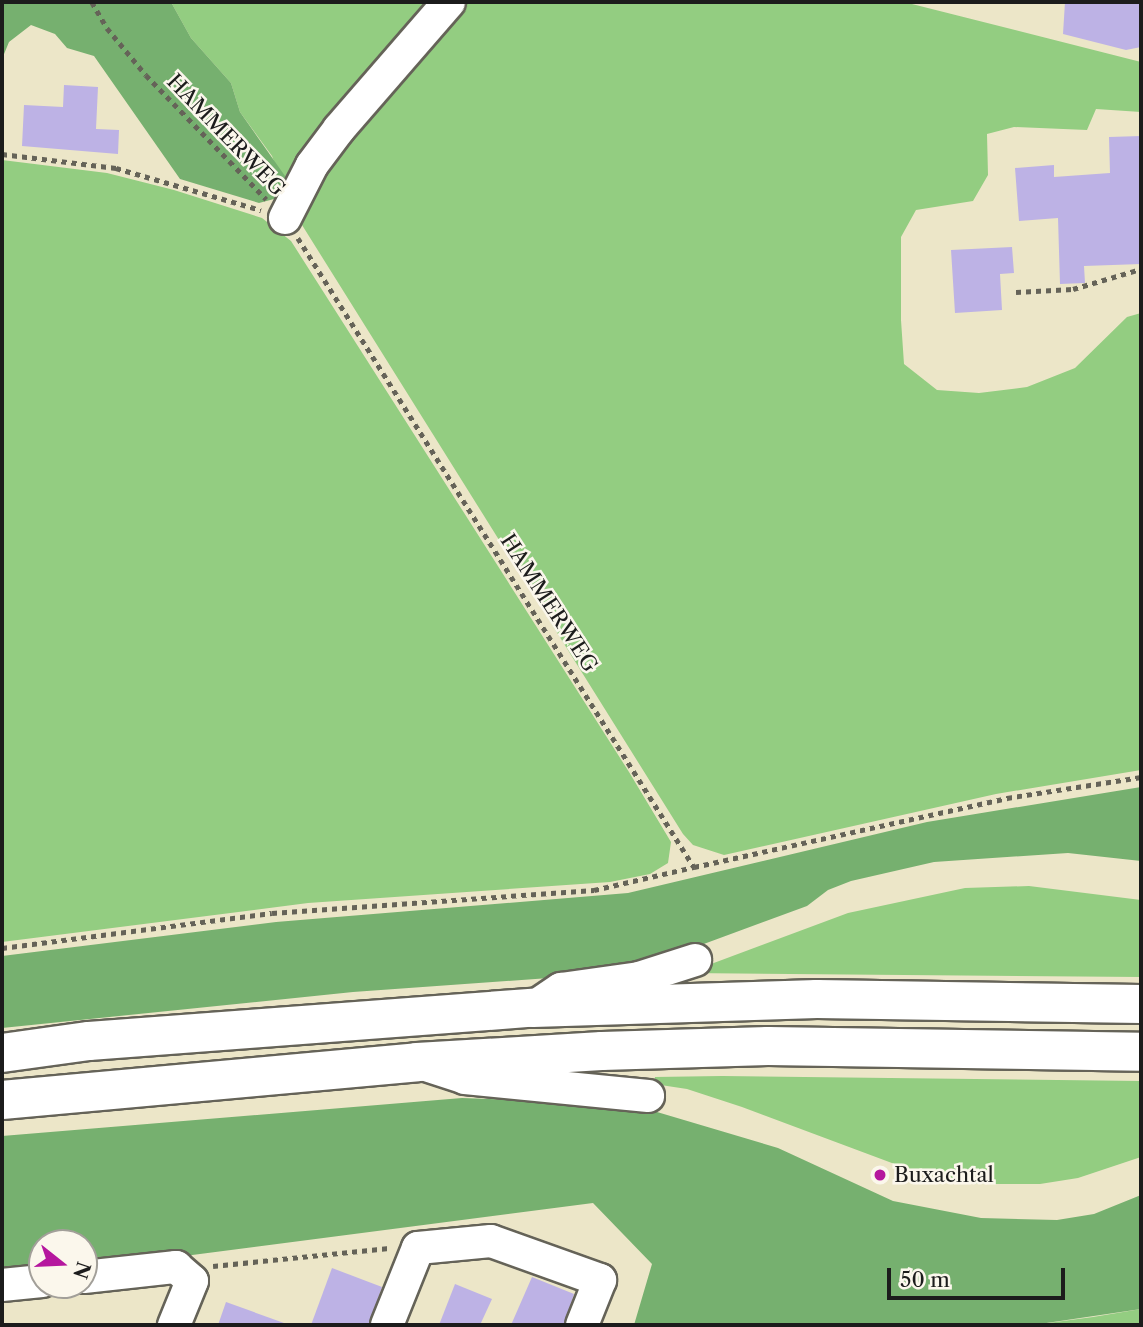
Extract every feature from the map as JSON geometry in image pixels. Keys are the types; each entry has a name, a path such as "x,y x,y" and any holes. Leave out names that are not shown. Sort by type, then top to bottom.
{"highway":[{"path":"2,1053 89,1041 533,1008 817,999 1141,1004"},
{"path":"2,1100 417,1062 768,1046 1141,1052"}],"street":[{"path":"285,218 312,164 449,2"},
{"path":"533,1008 561,989 639,978 695,960"},
{"path":"417,1062 465,1078 648,1096"},
{"path":"387,1325 418,1248 491,1241 600,1280 582,1325"},
{"path":"98,1275 176,1267 192,1281 174,1325"},
{"path":"2,1285 28,1282"}],"path":[{"name":"HAMMERWEG","path":"92,2 107,28 146,75 285,218 694,867"},
{"path":"2,154 116,169 285,218"},
{"path":"1016,292 1073,289 1141,268"},
{"path":"2,948 272,913 594,890 1007,798 1141,777"},
{"path":"186,1275 211,1267 393,1248 416,1253"}],"green space":[{"path":"2,2 171,2 191,38 231,83 240,112 285,176 284,188 274,199 259,203 180,179 94,56 67,48 55,34 31,25 9,42 2,59"},
{"path":"171,2 441,2 284,188 272,156 240,112 231,83 191,38"},
{"path":"457,2 904,2 1141,62 1141,112 1096,109 1087,130 1014,127 987,134 988,175 973,201 916,210 901,237 901,320 904,364 937,390 979,393 1027,387 1075,368 1127,317 1141,313 1141,770 996,794 724,855 693,845 683,834 302,225 302,202"},
{"path":"2,160 107,173 174,190 262,218 291,241 629,772 671,842 668,863 650,874 610,882 308,903 2,942"},
{"path":"1141,787 1141,861 1068,853 934,862 851,881 828,890 807,906 674,955 590,975 353,992 2,1028 2,956 276,922 628,893 927,822"},
{"path":"1029,886 1141,900 1141,977 687,973 848,913 965,888"},
{"path":"655,1077 1141,1081 1141,1157 1078,1178 1040,1184 974,1184 916,1172 742,1107 687,1089 654,1084"},
{"path":"462,1098 601,1103 657,1112 778,1148 893,1201 981,1218 1057,1220 1094,1214 1141,1195 1141,1309 1033,1325 634,1325 652,1264 593,1203 98,1267 98,1229 28,1229 28,1275 2,1278 2,1136"},
{"path":"1141,1309 1141,1325 1033,1325 1093,1317"}],"building":[{"path":"1065,2 1140,2 1141,47 1126,50 1063,34"},
{"path":"64,85 98,87 96,129 119,130 118,154 22,146 24,105 63,107"},
{"path":"1141,136 1141,264 1084,266 1085,283 1060,284 1058,218 1019,221 1015,168 1054,165 1054,177 1110,173 1109,137"},
{"path":"1012,247 1014,273 1000,274 1002,310 955,313 951,250"},
{"path":"332,1268 382,1287 369,1325 311,1325"},
{"path":"532,1277 574,1294 564,1325 511,1325"},
{"path":"455,1284 492,1299 480,1325 439,1325"},
{"path":"226,1302 284,1323 218,1325"}],"place":[{"name":"Buxachtal","path":"880,1175"}]}
